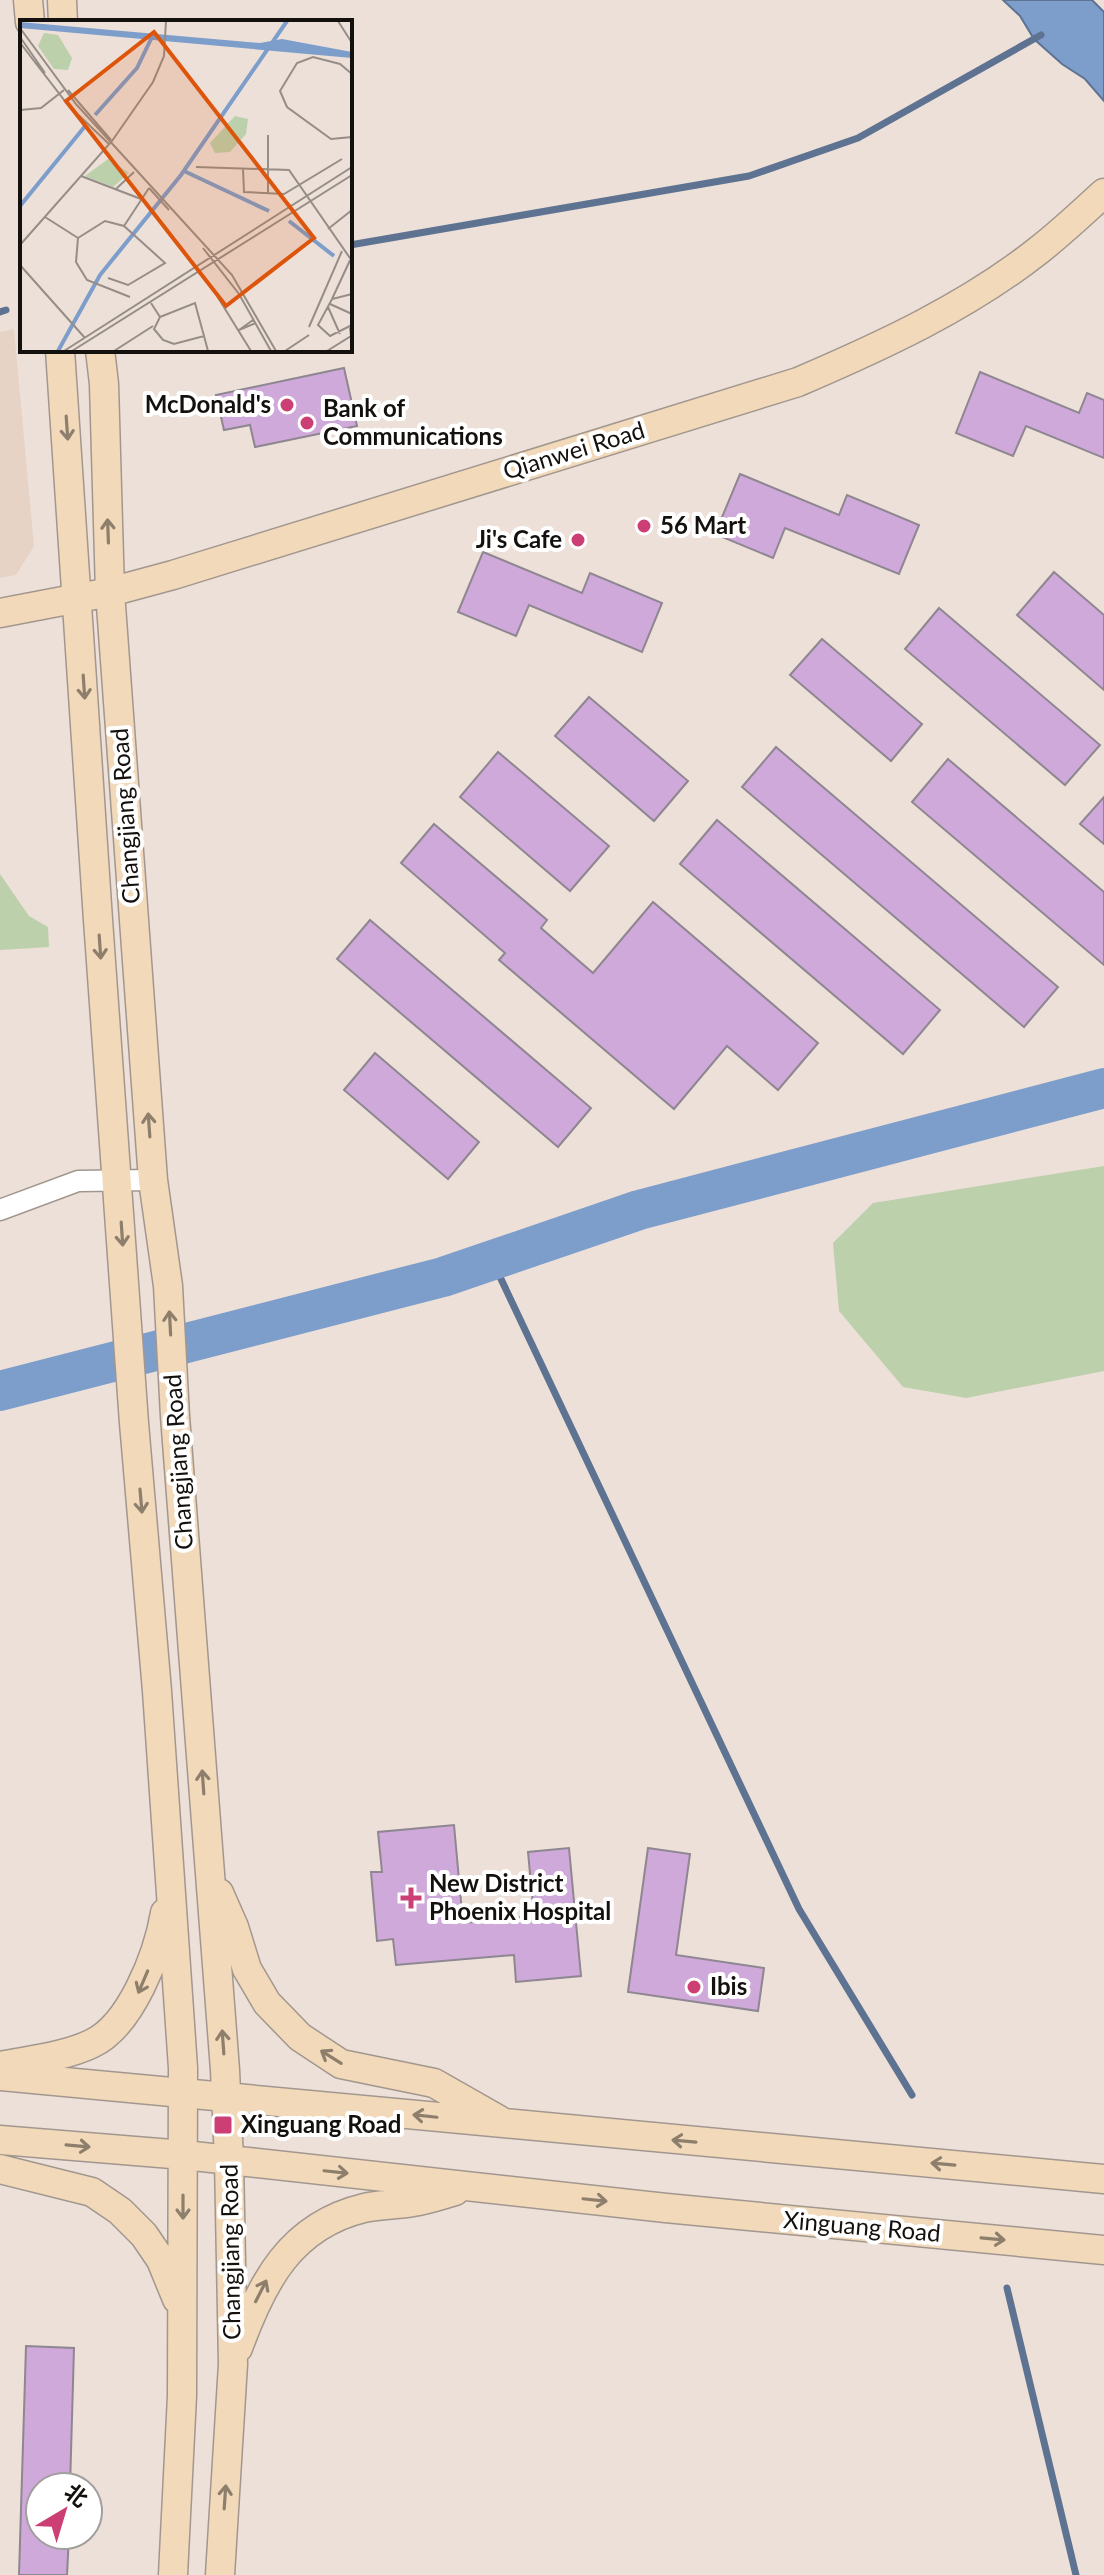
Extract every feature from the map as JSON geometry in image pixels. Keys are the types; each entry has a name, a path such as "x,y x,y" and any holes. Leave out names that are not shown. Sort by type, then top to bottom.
{"main road":[{"path":"28,0 30,20"},
{"path":"62,0 63,20"},
{"name":"Qianwei Road","path":"0,613 110,592 173,575 798,382 880,347 965,300 1039,250 1104,193"},
{"name":"Changjiang Road","path":"60,352 184,2093 182,2396 173,2575"},
{"name":"Changjiang Road","path":"100,352 104,384 110,592 153,1180 168,1286 226,2097 233,2364 220,2575"},
{"path":"210,1873 234,1927 247,1969 267,2003 300,2037 341,2064 434,2083 506,2124"},
{"path":"0,2066 65,2053 93,2043 111,2028 140,1991 163,1924 170,1881"},
{"path":"0,2076 1104,2179"},
{"name":"Xinguang Road","path":"0,2140 184,2155 666,2208 1104,2250"},
{"path":"0,2169 92,2192 120,2211 144,2235 161,2260 183,2314"},
{"path":"233,2364 253,2308 271,2273 296,2243 322,2225 363,2208 414,2202 472,2187"}],"street":[{"path":"0,1210 78,1181 153,1180"}],"shaded area":[{"path":"14,329 34,546 16,575 0,578 0,332"}],"green space":[{"path":"0,874 29,916 48,927 49,947 0,950"},
{"path":"1104,1166 1104,1371 966,1398 903,1387 839,1311 833,1243 873,1203"}],"water":[{"path":"1003,0 1092,0 1104,12 1104,101 1085,79 1034,39 1020,16"}],"building":[{"path":"344,368 357,426 255,447 250,425 224,430 216,395"},
{"path":"980,372 1079,413 1087,393 1104,400 1104,458 1026,426 1013,456 956,433"},
{"path":"740,474 839,515 847,495 919,525 899,574 785,528 773,558 715,534"},
{"path":"483,552 582,593 590,573 662,603 642,652 529,605 516,636 458,612"},
{"path":"1054,572 1104,615 1104,690 1017,615"},
{"path":"939,608 1100,745 1065,785 905,649"},
{"path":"822,639 922,724 891,761 790,675"},
{"path":"589,697 688,781 654,821 555,736"},
{"path":"776,747 1058,987 1024,1027 742,787"},
{"path":"498,752 609,846 570,891 460,797"},
{"path":"948,759 1104,892 1104,965 912,802"},
{"path":"1104,797 1104,844 1080,824"},
{"path":"717,820 940,1010 903,1054 680,864"},
{"path":"434,824 547,920 541,928 593,973 653,902 818,1043 778,1090 727,1046 674,1109 499,960 505,953 401,863"},
{"path":"370,920 591,1108 558,1147 337,959"},
{"path":"375,1053 479,1142 448,1179 344,1090"},
{"path":"454,1825 463,1923 534,1916 528,1852 569,1848 581,1976 516,1982 514,1955 396,1965 393,1939 377,1941 371,1872 382,1872 378,1832"},
{"path":"648,1848 690,1854 676,1955 764,1968 758,2011 628,1992"},
{"path":"26,2346 74,2348 70,2471 24,2471 24,2551 68,2551 67,2575 19,2575"}],"waterway":[{"path":"352,245 749,176 858,138 1041,35"},
{"path":"0,312 6,310"},
{"path":"0,1391 443,1277 639,1210 1104,1088"},
{"path":"492,1260 799,1909 912,2095"},
{"path":"1007,2288 1076,2575"}],"place":[{"name":"McDonald's","path":"287,405"},
{"name":"Bank of Communications","path":"307,423"},
{"name":"56 Mart","path":"644,526"},
{"name":"Ji's Cafe","path":"578,540"},
{"name":"New District Phoenix Hospital","path":"411,1898"},
{"name":"Ibis","path":"694,1987"},
{"name":"Xinguang Road","path":"223,2125"}]}
